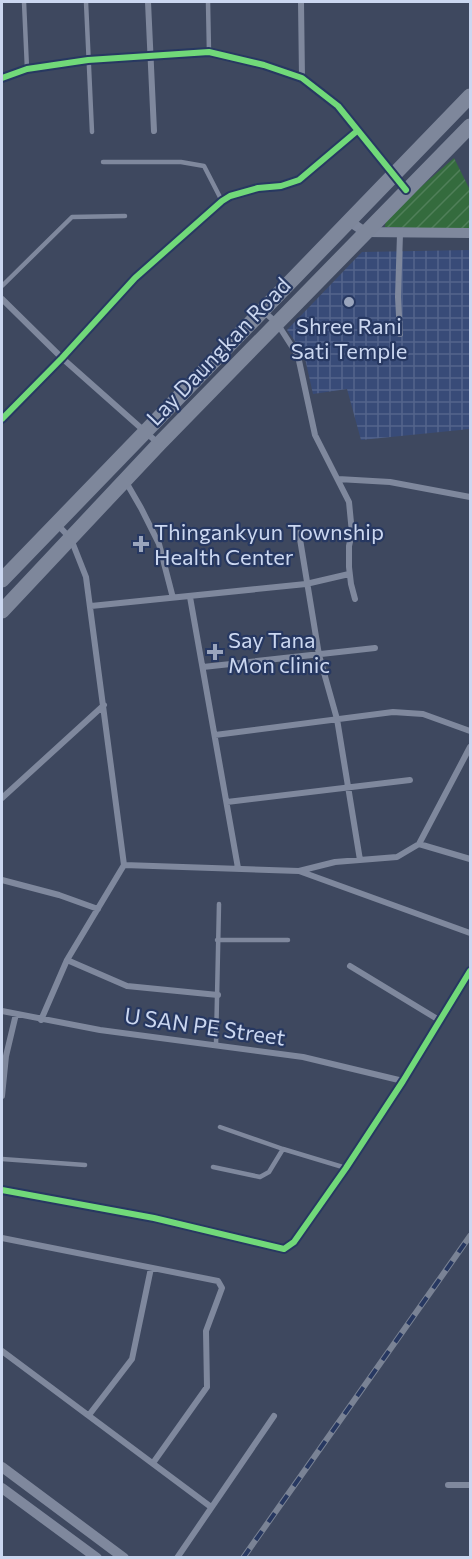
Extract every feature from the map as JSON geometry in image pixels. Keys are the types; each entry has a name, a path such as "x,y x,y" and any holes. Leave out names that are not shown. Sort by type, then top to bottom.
{"main road":[{"name":"Lay Daungkan Road","path":"2,580 471,96"},
{"path":"457,110 471,124"},
{"name":"Lay Daungkan Road","path":"2,611 159,444 471,124"}],"street":[{"path":"147,2 154,131"},
{"path":"301,2 302,78"},
{"path":"2,78 27,69 88,60 209,52 264,65 302,78 338,106 406,190"},
{"path":"2,419 135,278 222,201 230,196 258,188 281,186 299,180 357,131"},
{"path":"349,221 365,232 471,233"},
{"path":"400,234 398,297 400,334"},
{"path":"2,298 62,358 159,444"},
{"path":"262,310 277,323 298,356 315,435 349,502 352,533 349,546 350,574 355,599"},
{"path":"125,480 159,544 173,598"},
{"path":"338,480 390,482 471,497"},
{"path":"41,1020 67,960 124,865 86,577 71,539 56,523"},
{"path":"299,533 319,655 337,719 360,860"},
{"path":"91,606 306,584 350,574"},
{"path":"190,597 238,868"},
{"path":"202,667 375,648"},
{"path":"2,798 104,705"},
{"path":"215,735 393,712 423,714 471,730"},
{"path":"124,865 299,871 335,862 397,857 419,843 471,747"},
{"path":"227,802 410,780"},
{"path":"419,843 471,859"},
{"path":"299,871 471,933"},
{"path":"2,880 67,897 98,909"},
{"path":"67,960 127,986 218,995"},
{"path":"350,966 439,1020"},
{"path":"2,1190 154,1218 284,1249 294,1242 346,1168 471,971"},
{"name":"U SAN PE Street","path":"2,1011 100,1030 303,1057 403,1081"},
{"path":"2,1096 6,1056 16,1014"},
{"path":"2,1238 218,1281 222,1288 206,1331 207,1387 153,1463"},
{"path":"88,1415 132,1359 151,1268"},
{"path":"2,1352 211,1506"},
{"path":"177,1557 274,1416"},
{"path":"2,1467 124,1557"},
{"path":"448,1485 471,1485"},
{"path":"2,1488 97,1557"}],"lane":[{"path":"24,2 27,69"},
{"path":"86,2 92,132"},
{"path":"208,2 209,52"},
{"path":"103,162 181,162 204,166 222,201"},
{"path":"2,286 72,217 125,216"},
{"path":"216,1045 219,904"},
{"path":"217,940 288,940"},
{"path":"220,1127 346,1168"},
{"path":"213,1167 260,1177 268,1172 283,1149"},
{"path":"2,1159 85,1165"}],"shaded area":[{"path":"470,250 470,429 361,440 347,389 313,394 304,354 287,330 362,252"}],"green space":[{"path":"454,158 470,190 470,230 385,227 386,217"}],"railway":[{"path":"243,1558 470,1236"}],"cycle path":[{"path":"2,78 27,69 88,60 209,52 264,65 302,78 338,106 406,190"},
{"path":"2,419 135,278 222,201 230,196 258,188 281,186 299,180 357,131"},
{"path":"2,1190 154,1218 284,1249 294,1242 346,1168 403,1081 470,971"}],"place":[{"name":"Shree Rani Sati Temple","path":"349,302"},
{"name":"Thingankyun Township Health Center","path":"141,544"},
{"name":"Say Tana Mon clinic","path":"215,652"}]}
